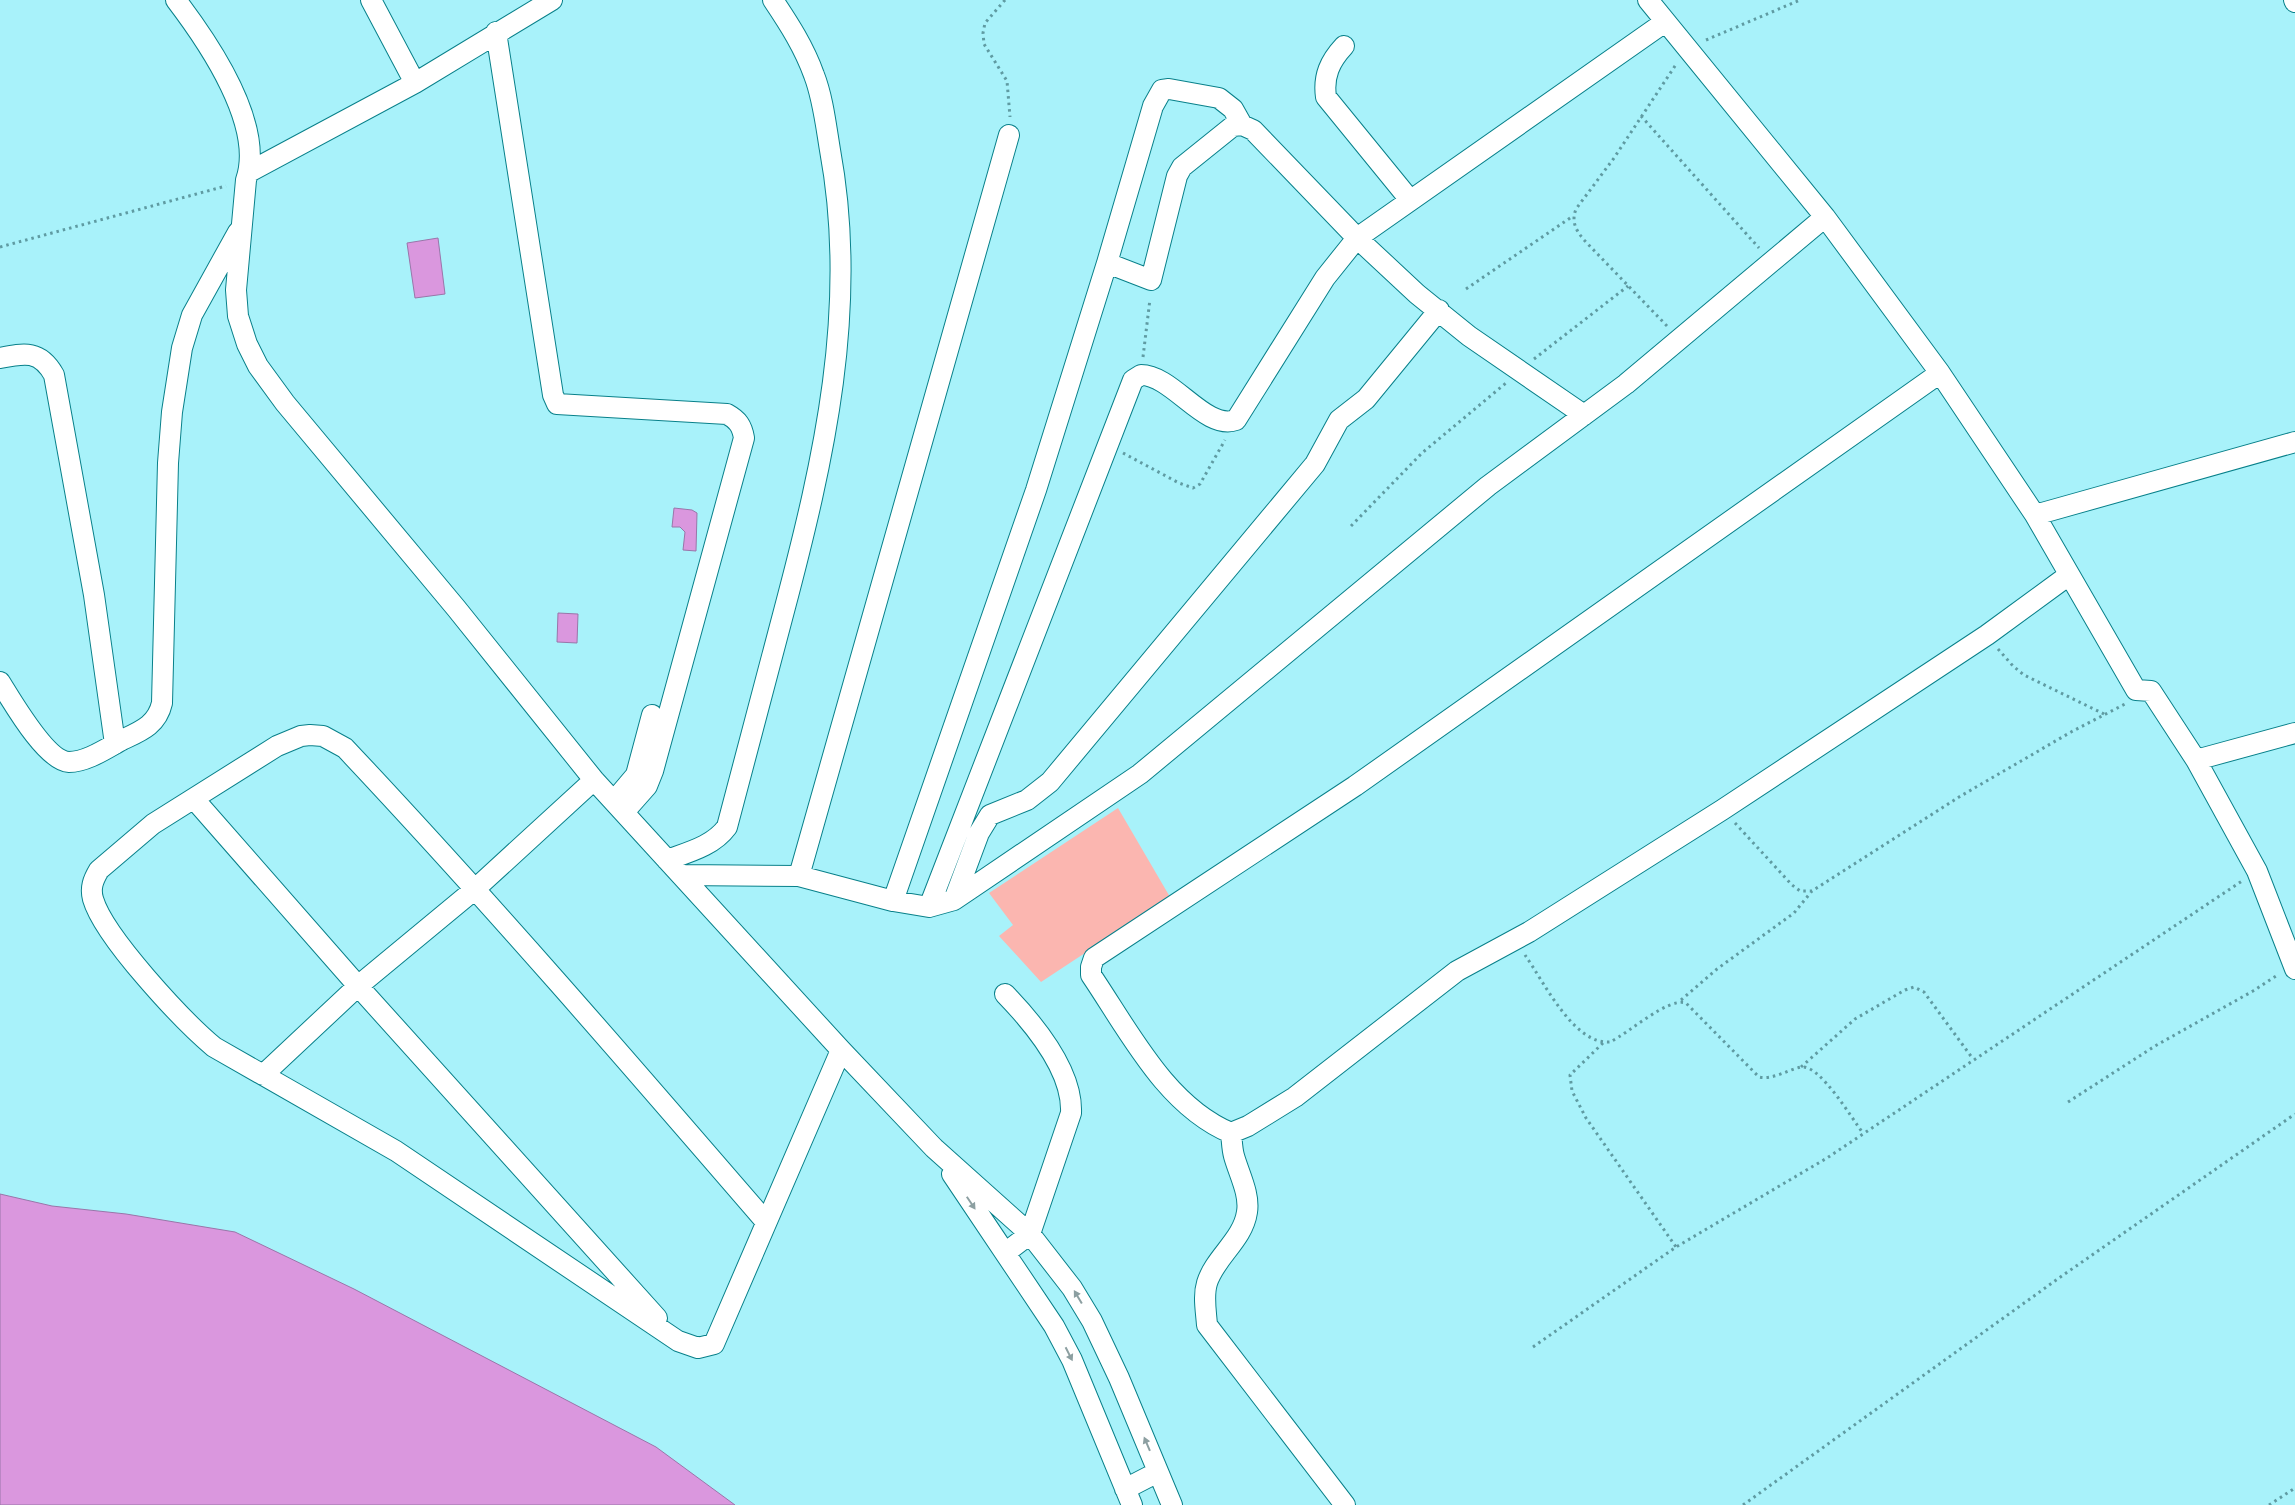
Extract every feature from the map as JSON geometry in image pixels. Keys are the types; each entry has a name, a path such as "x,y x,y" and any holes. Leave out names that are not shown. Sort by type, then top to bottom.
{"street":[{"path":"176,0 212,52 238,100 248,136 247,176 236,290 238,316 247,344 258,366 285,403 456,608 594,780 840,1050 934,1148 1030,1234 1068,1282 1092,1321 1119,1378 1172,1505"},
{"path":"371,0 415,83"},
{"path":"247,176 415,83 552,0"},
{"path":"667,860 711,842 720,836 727,827 813,500 830,414 838,346 841,298 837,189 816,78 808,58 772,0"},
{"path":"1648,0 1825,217 1940,372 2035,515 2136,690 2151,690 2196,760 2257,871 2294,967"},
{"path":"929,907 1133,380 1141,375 1160,381 1208,414 1222,421 1236,420 1325,278 1357,238 1666,22"},
{"path":"490,36 496,107"},
{"path":"490,36 555,400 562,406 727,414 740,423 743,430 744,438 653,772 647,786 619,807"},
{"path":"1344,46 1333,58 1324,82 1326,97 1410,200"},
{"path":"893,901 1036,490 1153,106 1162,90 1168,89 1219,98 1233,108 1242,125"},
{"path":"1106,263 1151,280 1160,236 1177,176 1182,168 1233,126 1242,125 1253,130 1357,238 1469,336 1584,415"},
{"path":"799,876 1009,135"},
{"path":"681,876 799,876 893,901 929,907 954,900 1140,774 1488,486 1626,384 1825,217"},
{"path":"0,682 26,722 56,757 63,761 79,761 148,727 156,719 160,711 168,463 172,412 182,348 192,315 241,227"},
{"path":"954,900 979,833 990,815 1027,800 1050,782 1316,464 1339,420 1366,398 1439,310"},
{"path":"0,358 19,354 32,354 48,364 54,375 94,596 115,744"},
{"path":"1940,372 1347,791 1094,958 1091,975 1161,1077 1199,1116 1214,1126 1231,1133 1248,1126 1295,1097 1457,971 1515,940 1722,810 1987,635 2069,575"},
{"path":"722,428 728,430 730,434 725,468 734,473"},
{"path":"2035,515 2295,442"},
{"path":"619,807 636,775 652,715"},
{"path":"2196,760 2295,733"},
{"path":"766,1222 630,1064 345,748 323,736 301,736 277,746 153,824 99,870 91,887 93,898 120,944 194,1030 214,1047 396,1151 678,1341 698,1348 714,1344 840,1050"},
{"path":"263,1075 358,986 474,890 594,780"},
{"path":"194,799 358,986 678,1341"},
{"path":"1005,994 1024,1012 1055,1059 1072,1098 1072,1113 1030,1234 1006,1253"},
{"path":"1231,1133 1234,1154 1246,1195 1247,1212 1240,1230 1212,1272 1207,1283 1205,1297 1207,1325 1346,1505"},
{"path":"934,1148 1054,1326 1072,1360 1128,1497 1158,1472"}],"path":[{"path":"1006,0 993,11 985,23 983,33 984,44 1007,82 1009,135"},
{"path":"1680,338 1584,240 1574,223 1573,216 1687,49 1800,0"},
{"path":"1641,116 1771,261"},
{"path":"0,247 247,176"},
{"path":"1466,289 1573,216"},
{"path":"1141,375 1151,280"},
{"path":"1351,526 1422,453 1520,371 1628,286"},
{"path":"1107,445 1179,484 1193,488 1200,484 1236,420"},
{"path":"1987,635 2013,666 2024,675 2104,714"},
{"path":"1515,940 1573,1025 1592,1040 1603,1043 1610,1042 1623,1036 1668,1005 1680,1001 1717,970 1794,913 1812,891 1959,797 2104,714 2151,690"},
{"path":"1722,810 1792,885 1800,891 1812,891"},
{"path":"1533,1347 1676,1247 1827,1158 2257,871"},
{"path":"2068,1102 2155,1046 2294,967"},
{"path":"1680,1001 1697,1011 1759,1077 1768,1078 1801,1067 1855,1019 1905,990 1914,987 1924,992 1973,1060"},
{"path":"1603,1043 1570,1075 1572,1091 1586,1118 1676,1247"},
{"path":"1801,1067 1817,1072 1863,1134"},
{"path":"1742,1505 2043,1289 2295,1114"},
{"path":"2269,1505 2295,1488"}],"shaded area":[{"path":"438,238 445,294 415,298 407,243"},
{"path":"674,508 692,510 697,513 696,551 683,550 685,532 680,527 672,527"},
{"path":"558,613 578,614 577,643 557,642"},
{"path":"1118,808 1170,897 1041,982 999,936 1013,925 989,893"},
{"path":"0,1194 52,1206 126,1214 235,1232 354,1289 656,1447 735,1505 0,1505"}]}
